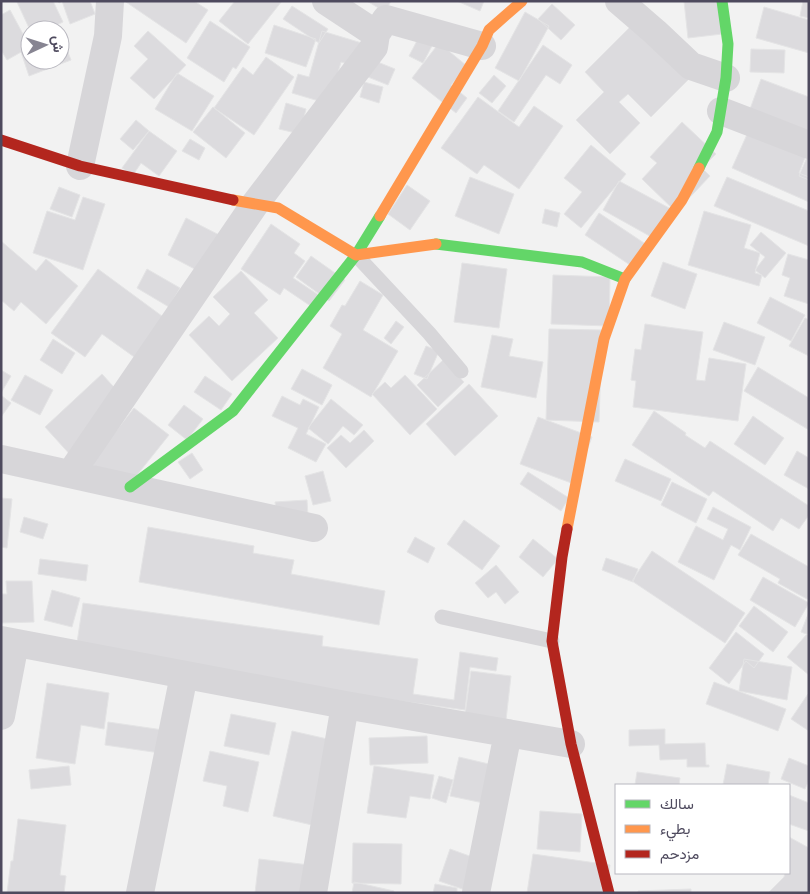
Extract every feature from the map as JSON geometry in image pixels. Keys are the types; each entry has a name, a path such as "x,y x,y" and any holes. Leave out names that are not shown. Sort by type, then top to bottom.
{"street":[{"path":"80,166 108,36 110,1"},
{"path":"326,1 376,34"},
{"path":"130,486 233,411 356,255 482,46 489,30 522,1"},
{"path":"619,1 691,66 726,78"},
{"path":"609,893 571,744 552,641 562,557 604,339 625,279 682,200 717,132 726,78 728,44 722,1"},
{"path":"71,473 255,204 374,47 376,34 386,19 482,46"},
{"path":"721,111 809,145"},
{"path":"3,144 80,166 218,197 278,208 356,255 433,244 582,262 625,279"},
{"path":"1,459 314,528"},
{"path":"1,716 8,642 345,705 571,744"},
{"path":"140,893 184,675"},
{"path":"313,893 345,705"},
{"path":"476,893 508,732"}],"lane":[{"path":"356,255 429,333 461,371"},
{"path":"442,617 552,641"}],"building":[{"path":"53,1 62,20 25,20 17,2"},
{"path":"62,1 90,1 95,14 70,24"},
{"path":"194,1 208,10 186,43 126,2"},
{"path":"235,1 282,1 248,44 219,21"},
{"path":"367,1 391,1 385,12"},
{"path":"457,1 484,1 480,11"},
{"path":"684,1 719,1 722,34 688,38"},
{"path":"803,1 809,1 809,18 800,16"},
{"path":"552,4 575,25 561,40 538,19"},
{"path":"292,6 328,29 319,43 283,19"},
{"path":"764,7 809,20 809,53 756,38"},
{"path":"10,10 20,28 20,53 7,60 1,50 1,15"},
{"path":"525,12 549,26 519,81 495,68"},
{"path":"210,21 250,47 236,69 233,67 224,82 187,58"},
{"path":"636,21 691,77 651,117 628,94 619,102 640,123 610,154 576,120 604,92 585,72"},
{"path":"274,25 316,39 306,67 265,53"},
{"path":"148,31 186,65 154,99 130,78 148,59 134,46"},
{"path":"322,31 365,44 358,67 341,62 329,104 292,93 298,74 309,77"},
{"path":"420,35 434,42 423,63 409,56"},
{"path":"439,43 467,66 451,85 467,98 456,113 412,78"},
{"path":"543,45 572,65 560,84 546,75 514,122 498,111"},
{"path":"751,49 785,50 784,73 750,72"},
{"path":"266,57 294,77 254,135 214,108 243,67 253,75"},
{"path":"375,61 395,69 388,85 368,77"},
{"path":"27,70 45,70 29,76"},
{"path":"177,73 214,96 192,131 155,109"},
{"path":"494,75 506,86 492,103 479,93"},
{"path":"761,79 809,97 809,141 746,120"},
{"path":"364,82 383,87 379,103 360,97"},
{"path":"478,97 519,127 534,106 563,126 519,189 484,165 477,174 441,148"},
{"path":"286,103 306,109 300,134 279,129"},
{"path":"213,107 245,133 226,158 193,132"},
{"path":"136,120 149,131 133,150 120,139"},
{"path":"682,122 716,154 702,168 710,176 676,212 642,179 657,163 650,157"},
{"path":"749,130 806,155 799,173 809,177 809,202 732,168"},
{"path":"149,131 177,151 159,176 141,163 133,175 122,168"},
{"path":"190,139 205,148 199,160 182,151"},
{"path":"591,145 626,174 581,228 564,214 582,192 564,178"},
{"path":"809,155 809,180 799,176"},
{"path":"470,177 514,194 499,234 455,216"},
{"path":"727,177 809,211 809,246 714,206"},
{"path":"619,181 671,209 655,239 603,210"},
{"path":"407,185 430,201 410,230 388,214"},
{"path":"59,187 80,195 72,217 50,209"},
{"path":"83,197 105,204 83,270 33,253 47,211 75,220"},
{"path":"545,209 560,213 557,227 542,223"},
{"path":"704,211 751,225 744,248 760,253 755,273 762,275 759,286 688,265"},
{"path":"599,213 647,245 633,267 585,235"},
{"path":"186,218 227,239 208,276 168,255"},
{"path":"271,224 300,244 294,253 305,261 293,278 323,298 315,309 284,288 280,295 241,269"},
{"path":"761,232 786,253 765,278 755,270 765,257 750,245"},
{"path":"1,241 36,271 46,259 78,286 46,324 21,302 14,311 1,300"},
{"path":"788,254 809,260 809,304 784,296 790,278 782,275"},
{"path":"311,256 345,280 329,301 296,277"},
{"path":"663,262 697,274 685,309 651,296"},
{"path":"462,263 507,269 499,328 454,322"},
{"path":"98,269 166,319 137,359 102,334 85,357 51,333"},
{"path":"147,269 180,288 169,307 137,288"},
{"path":"241,271 268,300 254,313 278,338 232,381 189,335 209,316 219,326 230,314 213,297"},
{"path":"553,275 610,277 609,326 551,324"},
{"path":"360,281 383,295 363,330 398,351 371,397 323,368 342,334 330,326 342,305 345,306"},
{"path":"770,297 805,315 791,341 757,323"},
{"path":"805,318 809,320 809,356 789,346"},
{"path":"396,321 404,327 391,344 384,338"},
{"path":"724,322 765,337 755,365 713,350"},
{"path":"645,324 703,332 696,380 705,381 709,358 746,364 738,421 633,407 636,381 631,380 635,349 641,350"},
{"path":"549,329 602,330 599,422 546,420"},
{"path":"492,335 513,339 509,356 543,362 536,398 481,387"},
{"path":"53,339 75,353 62,374 40,360"},
{"path":"426,346 439,351 427,379 414,374"},
{"path":"443,360 464,382 438,407 417,385"},
{"path":"758,367 809,398 809,430 744,391"},
{"path":"302,369 332,385 322,405 291,389"},
{"path":"1,370 11,376 1,393"},
{"path":"102,374 131,406 74,459 45,427"},
{"path":"25,375 53,390 40,415 11,400"},
{"path":"405,375 437,409 410,435 372,394 385,382 391,388"},
{"path":"205,376 232,394 221,410 194,392"},
{"path":"469,384 498,416 455,456 426,424"},
{"path":"2,396 11,403 1,417 1,398"},
{"path":"282,396 300,405 303,399 319,407 306,434 326,444 316,462 288,448 298,428 272,416"},
{"path":"331,399 363,425 354,435 343,426 328,444 308,428"},
{"path":"184,405 203,419 187,440 168,425"},
{"path":"134,408 169,435 125,490 91,463"},
{"path":"654,411 705,448 710,441 809,506 809,515 799,529 781,518 773,531 713,491 709,496 632,445"},
{"path":"753,416 784,438 765,465 734,444"},
{"path":"538,417 592,437 574,484 520,464"},
{"path":"364,430 374,441 346,468 327,448 341,435 350,443"},
{"path":"797,451 809,458 809,489 784,475"},
{"path":"192,453 203,470 190,479 178,462"},
{"path":"625,459 671,479 661,501 615,481"},
{"path":"323,471 331,501 313,505 305,476"},
{"path":"528,472 569,498 561,511 520,484"},
{"path":"672,482 707,499 696,523 661,505"},
{"path":"1,498 12,499 7,548 1,547"},
{"path":"307,500 308,516 277,519 275,502"},
{"path":"713,507 751,527 740,550 731,545 714,580 678,562 696,526 723,540 728,529 707,519"},
{"path":"24,517 48,524 43,539 20,532"},
{"path":"464,520 500,546 482,570 447,544"},
{"path":"148,527 254,546 253,553 294,560 291,574 385,591 379,625 139,582"},
{"path":"751,534 809,567 809,596 807,599 778,583 780,579 738,555"},
{"path":"415,537 435,548 428,563 407,552"},
{"path":"533,539 558,559 543,577 519,557"},
{"path":"652,551 745,613 725,643 632,581"},
{"path":"606,558 638,569 633,582 602,570"},
{"path":"40,559 88,565 86,581 38,574"},
{"path":"496,565 519,592 505,604 496,592 488,598 475,583"},
{"path":"763,577 809,603 795,627 750,600"},
{"path":"6,581 32,581 34,622 1,623 1,594 7,594"},
{"path":"52,590 80,598 72,627 44,620"},
{"path":"83,603 323,636 322,646 418,659 413,694 454,700 460,652 498,658 496,671 470,667 465,710 75,656"},
{"path":"754,606 788,632 773,652 739,626"},
{"path":"809,612 809,635 801,632"},
{"path":"736,632 764,654 754,668 746,661 729,684 709,668"},
{"path":"807,634 809,635 809,675 787,657"},
{"path":"744,659 792,667 787,700 739,691"},
{"path":"471,671 511,676 506,720 465,715"},
{"path":"714,682 786,709 778,731 706,704"},
{"path":"47,683 109,693 104,729 81,725 75,764 36,758"},
{"path":"809,695 809,731 791,719"},
{"path":"231,714 276,723 269,755 224,746"},
{"path":"108,722 170,731 167,754 105,745"},
{"path":"665,729 665,744 705,743 706,765 709,765 709,767 687,767 687,759 660,760 659,745 629,746 629,730"},
{"path":"292,731 345,743 325,828 273,816"},
{"path":"427,736 428,763 370,765 369,738"},
{"path":"210,751 259,762 248,812 223,806 227,786 203,781"},
{"path":"459,757 506,768 498,806 450,796"},
{"path":"789,758 809,766 809,780 805,789 781,779"},
{"path":"727,764 770,772 768,784 723,784"},
{"path":"69,766 71,785 31,789 29,770"},
{"path":"374,766 434,775 430,799 410,796 406,818 367,813"},
{"path":"637,772 680,778 679,784 635,784"},
{"path":"439,776 453,780 446,803 432,798"},
{"path":"790,795 809,803 809,831 790,824"},
{"path":"540,811 582,814 580,852 537,849"},
{"path":"18,819 66,825 60,875 66,876 64,893 7,893"},
{"path":"790,838 809,848 809,893 768,893 785,874 790,874"},
{"path":"353,843 402,844 401,884 352,883"},
{"path":"450,849 486,862 474,893 439,881"},
{"path":"533,854 610,865 606,893 527,893"},
{"path":"259,859 309,865 306,893 255,893"},
{"path":"354,882 394,891 394,893 352,893"},
{"path":"435,884 457,888 457,893 433,893"},
{"path":"691,889 691,893 638,893 638,891"}],"traffic: fast":[{"path":"699,168 717,132 726,78 728,44 722,1"},
{"path":"130,487 233,411 356,255 380,216"},
{"path":"436,244 582,262 625,279"}],"traffic: slow":[{"path":"380,216 482,46 489,30 522,1"},
{"path":"567,529 604,339 625,279 682,200 699,168"},
{"path":"233,200 278,208 356,255 436,244"}],"traffic: jam":[{"path":"1,140 80,166 233,200"},
{"path":"567,529 552,641 571,744 609,893"}]}
